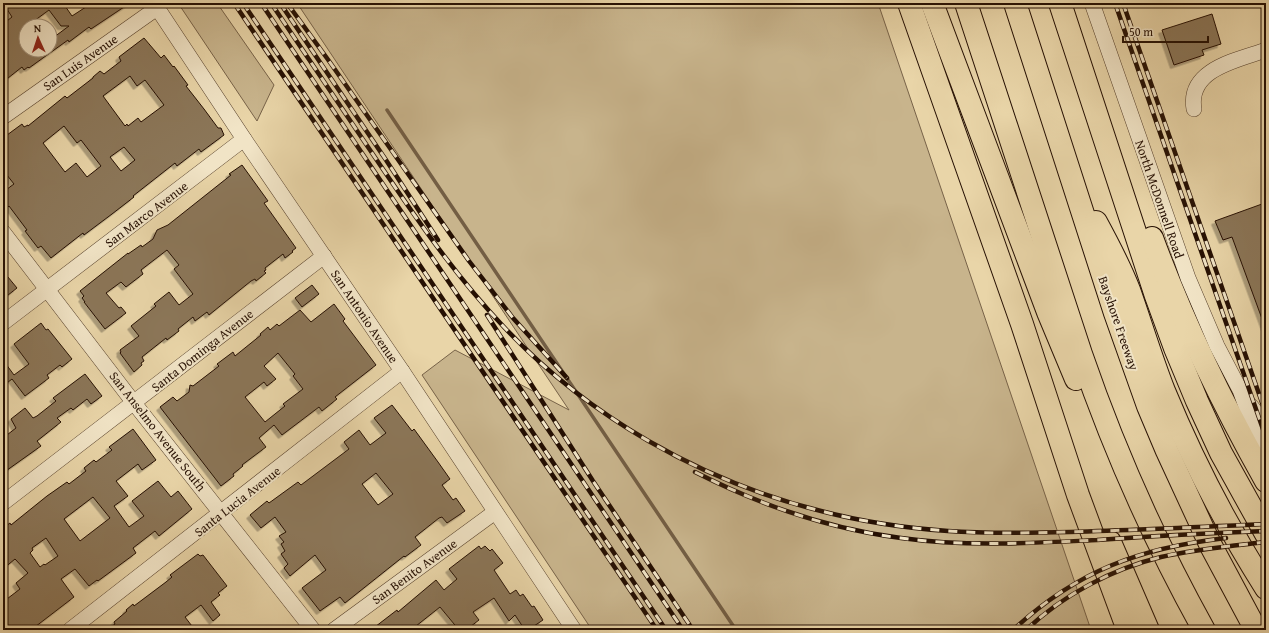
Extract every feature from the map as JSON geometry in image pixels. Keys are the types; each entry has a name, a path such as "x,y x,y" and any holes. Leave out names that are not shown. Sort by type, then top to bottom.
{"highway":[{"path":"909,3 1022,324 1073,481 1128,630"},
{"path":"932,3 1062,347 1100,427 1126,473"},
{"path":"966,3 1081,354 1100,407 1126,473 1167,560 1204,630"},
{"name":"Bayshore Freeway","path":"1015,3 1113,306 1148,406 1210,544 1256,630"},
{"path":"1060,3 1174,348 1221,453 1266,534"},
{"path":"1072,38 1184,318 1227,408 1266,481"},
{"path":"1054,127 1091,213 1118,265 1154,363 1186,441 1230,529 1266,588"},
{"path":"1022,324 1107,534 1148,630"}],"street":[{"name":"North McDonnell Road","path":"1092,3 1186,272 1215,341 1240,390 1256,434 1266,454"},
{"name":"San Luis Avenue","path":"3,117 155,6"},
{"name":"San Antonio Avenue","path":"155,6 402,371 574,630"},
{"path":"1194,109 1193,95 1195,89 1205,76 1218,68 1266,50"},
{"name":"San Marco Avenue","path":"3,323 244,139"},
{"name":"San Anselmo Avenue South","path":"3,232 134,403 313,630"},
{"name":"Santa Dominga Avenue","path":"3,503 324,256"},
{"name":"Santa Lucia Avenue","path":"70,630 222,513 402,371"},
{"name":"North McDonnell Road","path":"1240,390 1266,426"},
{"name":"San Benito Avenue","path":"334,630 495,512"}],"shaded area":[{"path":"178,3 217,3 274,85 257,121"},
{"path":"297,3 878,3 1091,630 592,630 422,375 455,350 569,410"}],"building":[{"path":"3,3 63,3 72,16 92,3 130,3 91,29 89,27 69,42 68,40 58,47 58,34 69,26 61,26 58,22 58,18 55,18 49,10 38,18 18,18 18,58 43,58 29,68 28,67 24,70 22,67 3,82 3,24 12,17"},
{"path":"1212,14 1221,44 1202,50 1204,55 1174,65 1162,30"},
{"path":"144,38 161,58 164,55 173,67 174,66 188,85 186,86 218,128 221,128 224,135 201,152 199,149 177,166 175,163 112,214 84,235 83,233 51,258 41,246 38,248 9,206 7,208 3,203 3,192 14,184 3,170 3,138 22,124 24,127 28,126 65,96 67,98 100,71 104,74 121,61 119,57","holes":["130,76 137,86 145,80 164,105 141,122 138,118 128,126 127,124 125,126 103,96","64,126 77,143 81,140 101,166 87,177 76,163 65,172 43,143","124,147 135,160 121,171 110,157"]},
{"path":"242,165 268,201 264,203 296,248 285,258 283,254 265,268 266,270 264,271 266,273 256,281 255,279 251,281 209,315 207,312 195,321 193,317 178,329 179,331 167,340 166,338 142,357 144,361 141,363 142,365 134,372 120,353 120,350 139,336 131,326 156,306 154,304 169,292 179,305 193,294 174,269 179,265 167,250 141,270 143,274 126,287 121,282 106,293 119,308 121,307 126,313 105,329 84,302 82,298 84,296 80,291 128,253 141,245 142,247 153,239 157,230 168,225"},
{"path":"1262,204 1266,213 1265,327 1232,237 1223,240 1215,221"},
{"path":"3,271 17,288 3,299"},
{"path":"312,285 319,294 302,307 295,298"},
{"path":"334,304 345,319 343,321 376,365 335,397 337,399 322,411 319,407 282,435 274,425 259,438 266,447 242,465 243,466 233,474 234,476 221,486 160,407 173,397 177,401 189,392 190,385 193,386 219,366 217,364 233,352 235,356 261,335 260,334 268,327 270,330 277,324 279,326 300,310 311,322","holes":["278,353 295,374 293,376 303,389 283,404 285,406 265,422 245,397 264,382 267,386 276,379 264,366"]},
{"path":"41,323 46,330 48,329 72,359 62,367 60,365 47,375 49,378 25,396 12,379 3,386 3,360 14,375 29,364 14,344"},
{"path":"85,374 102,396 91,404 87,399 73,410 71,408 57,418 61,422 37,441 41,446 3,473 3,438 16,428 11,419 25,408 33,418 37,416 56,401 53,398"},
{"path":"392,405 412,431 414,429 450,479 442,485 453,500 456,498 465,511 447,523 442,517 439,518 415,537 421,545 405,557 404,556 345,603 340,597 320,611 302,588 326,570 315,555 290,576 284,568 288,564 281,554 285,551 281,544 284,542 279,536 286,532 275,517 261,528 250,515 267,501 269,503 298,482 301,485 349,449 344,442 359,430 370,445 386,433 374,418","holes":["376,473 393,494 378,505 362,484"]},
{"path":"133,429 156,460 142,470 138,464 116,481 128,496 114,506 129,527 144,516 132,501 158,481 171,497 178,491 192,509 159,536 155,531 133,548 136,553 89,586 75,569 61,579 74,597 31,630 3,630 3,602 20,589 16,583 28,573 15,559 3,569 3,528 10,523 11,525 67,482 69,484 86,471 84,468 94,460 96,462 112,450 109,447","holes":["93,497 110,518 80,541 64,519","46,538 58,556 40,567 30,553 33,550 32,548"]},
{"path":"479,546 481,549 485,546 490,551 492,549 503,563 494,570 510,594 516,590 520,596 523,594 532,607 534,606 543,620 528,630 525,630 515,615 509,621 494,598 473,612 479,620 466,630 459,630 440,607 411,630 371,630 397,610 398,612 436,580 444,590 457,579 449,569"},
{"path":"198,554 200,556 203,555 227,586 218,593 220,595 211,602 220,615 213,621 201,605 185,617 195,630 107,630 115,624 114,622 133,604 134,606 166,582 172,577 170,575"}],"waterway":[{"path":"387,110 736,630"}],"railway":[{"path":"234,3 657,630"},
{"path":"243,3 666,630"},
{"path":"261,3 683,630"},
{"path":"271,3 385,173 449,263 503,326 536,359 571,389 648,441 690,463 732,482 776,498 821,511 884,524 916,528 963,532 1025,533 1266,524"},
{"path":"280,3 438,240"},
{"path":"287,3 469,261 513,318 567,378"},
{"path":"1115,3 1266,438"},
{"path":"1123,3 1266,414"},
{"path":"487,315 593,481 693,630"},
{"path":"695,472 744,495 821,522 874,534 925,541 950,543 1024,543 1266,531"},
{"path":"1013,630 1037,609 1062,592 1086,577 1112,565 1166,548 1226,538"},
{"path":"1026,630 1040,617 1089,585 1107,576 1143,562 1174,554 1266,542"}]}
